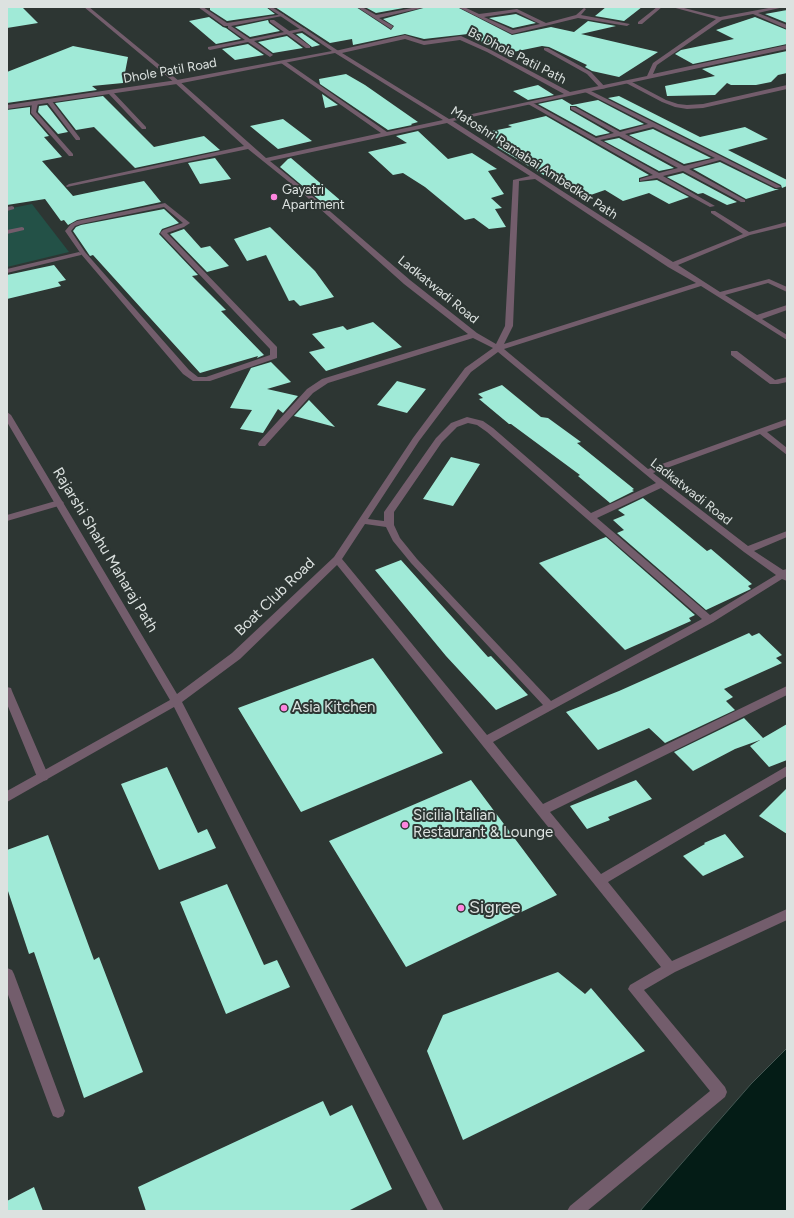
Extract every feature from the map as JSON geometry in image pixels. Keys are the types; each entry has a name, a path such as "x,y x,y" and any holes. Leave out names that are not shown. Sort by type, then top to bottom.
{"street":[{"name":"Ladkatwadi Road","path":"86,7 177,82 249,147 407,282 474,335 498,348 662,484 747,550 785,575"},
{"path":"200,7 226,25 282,15"},
{"name":"Matoshri Ramabai Ambedkar Path","path":"272,7 337,52 450,122 787,338"},
{"path":"359,7 391,27"},
{"path":"375,17 424,7"},
{"path":"460,7 512,32 546,25 578,16 627,24"},
{"path":"640,23 660,7"},
{"path":"674,7 720,19 782,7"},
{"path":"478,16 517,10 546,25"},
{"path":"578,16 584,10"},
{"path":"754,13 787,27"},
{"path":"649,78 655,64 720,19"},
{"path":"272,21 308,47"},
{"path":"230,27 270,56"},
{"path":"210,48 304,30"},
{"name":"Bs Dhole Patil Path","path":"337,52 405,37 424,43 461,38 489,51 571,95"},
{"path":"266,160 450,122 787,47"},
{"path":"546,49 589,73 603,88"},
{"name":"Dhole Patil Road","path":"7,107 177,82 337,52"},
{"path":"283,62 387,135"},
{"path":"628,82 664,101 677,106 687,107 703,106 787,87"},
{"path":"110,92 144,128"},
{"path":"587,92 778,187"},
{"path":"49,101 78,139"},
{"path":"35,103 33,112 71,155"},
{"path":"531,104 658,175 713,209 748,234"},
{"path":"573,108 618,134 684,168 743,201"},
{"path":"594,140 652,125"},
{"path":"69,186 249,147"},
{"path":"642,180 720,158"},
{"path":"498,348 509,326 516,180 535,177"},
{"path":"168,205 187,223 163,233 274,349 274,356 207,378 196,379 186,372 81,254 68,231 73,225 168,205"},
{"path":"671,265 748,234 787,224"},
{"path":"7,232 22,228"},
{"path":"7,271 81,254"},
{"path":"718,295 769,281 787,290"},
{"path":"498,348 701,284"},
{"path":"756,318 787,307"},
{"path":"262,444 310,391 325,381 474,335"},
{"name":"Boat Club Road","path":"7,797 176,701 236,656 337,558 416,440 468,370 498,348"},
{"path":"734,353 773,382 787,379"},
{"name":"Rajarshi Shahu Maharaj Path","path":"7,415 176,701 436,1211"},
{"path":"550,706 414,561 396,539 389,524 389,512 439,440 454,425 467,420 480,423 490,430 709,620"},
{"path":"647,472 787,422"},
{"path":"761,431 787,452"},
{"path":"590,517 662,484"},
{"path":"7,518 59,502"},
{"path":"362,521 389,524"},
{"path":"747,550 787,534"},
{"path":"337,558 670,968"},
{"path":"486,741 709,620 785,575"},
{"path":"542,810 787,690"},
{"path":"7,691 43,777"},
{"path":"599,881 787,770"},
{"path":"575,1211 720,1092 635,990 670,968 787,914"},
{"path":"7,974 58,1111"}],"green space":[{"path":"32,204 69,252 7,267 7,209"}],"shaded area":[{"path":"787,1048 787,1211 640,1211 751,1084"}],"building":[{"path":"7,7 22,7 38,23 7,28"},
{"path":"210,7 266,7 275,14 227,21 210,10"},
{"path":"275,7 356,7 391,30 394,26 383,19 427,7 457,7 512,35 551,27 574,32 588,21 616,26 581,34 658,52 619,77 592,71 585,67 587,65 549,47 542,46 513,52 492,47 468,34 424,39 405,34 353,45 352,39 330,43"},
{"path":"365,7 409,7 376,13"},
{"path":"606,7 642,7 624,21 595,16"},
{"path":"787,10 787,23 765,14"},
{"path":"516,14 536,23 513,28 489,18"},
{"path":"209,17 241,39 216,44 189,21"},
{"path":"755,17 787,30 787,44 693,64 675,54 681,50 734,39 716,30"},
{"path":"268,20 269,23 280,31 250,37 235,27"},
{"path":"302,33 320,45 312,47 296,34"},
{"path":"287,36 303,48 273,53 258,42"},
{"path":"248,44 264,55 235,60 222,49"},
{"path":"73,46 128,57 123,83 92,86 97,90 7,103 7,72"},
{"path":"787,51 787,73 778,75 771,82 756,85 731,85 727,83 715,95 667,96 665,86 715,76 702,69"},
{"path":"346,74 365,85 418,122 411,124 412,125 388,130 320,84 319,79"},
{"path":"538,85 554,95 528,100 513,91"},
{"path":"322,94 338,105 325,108"},
{"path":"103,96 154,147 204,136 220,150 135,168 94,127 76,130 55,103"},
{"path":"619,96 700,137 745,127 768,139 728,150 787,180 787,186 782,188 781,185 608,98"},
{"path":"562,99 572,105 598,100 644,124 620,130 576,106 570,106 570,110 610,133 596,136 538,104"},
{"path":"47,105 68,132 58,134 38,112 39,106"},
{"path":"30,107 30,114 49,136 44,137 62,157 42,161 73,196 144,181 161,202 77,220 68,225 64,220 61,221 45,199 7,205 7,110"},
{"path":"546,116 649,175 639,178 639,182 657,180 689,197 669,204 649,193 623,201 605,190 582,198 497,147 505,145 487,132 512,127 508,125"},
{"path":"283,119 312,141 278,149 250,126"},
{"path":"653,129 711,158 684,164 629,135"},
{"path":"418,131 448,159 472,153 497,169 488,171 504,194 491,198 502,208 495,209 506,227 489,229 474,218 465,220 425,187 403,173 393,175 368,152 407,143 396,136"},
{"path":"619,138 674,168 659,171 604,141"},
{"path":"215,158 231,179 200,184 188,163"},
{"path":"291,158 340,200 324,204 280,167"},
{"path":"720,162 775,189 779,189 746,199 693,169"},
{"path":"683,173 737,202 727,205 703,193 698,194 667,177"},
{"path":"164,209 179,223 162,229 159,234 198,275 192,276 226,310 221,311 264,355 200,373 93,255 90,256 73,231 76,227 81,225"},
{"path":"270,227 315,271 334,297 300,306 294,300 289,301 266,255 247,261 234,239"},
{"path":"184,229 201,248 210,246 229,266 207,272 170,234"},
{"path":"54,265 66,280 58,282 61,286 7,299 7,275"},
{"path":"373,322 402,347 326,371 309,352 325,348 312,334 343,326 347,330"},
{"path":"271,362 291,382 267,389 298,396 283,413 278,409 263,433 240,429 252,410 230,408 251,368"},
{"path":"397,381 426,389 407,413 377,405"},
{"path":"502,385 541,417 548,418 581,442 577,443 634,489 632,490 634,491 610,503 578,476 580,475 509,424 479,399 483,398 478,394"},
{"path":"309,400 335,427 294,416"},
{"path":"451,457 480,464 453,506 423,499"},
{"path":"643,498 707,551 711,549 752,584 748,586 751,589 706,610 617,533 624,530 613,520 625,515 618,510"},
{"path":"606,537 695,615 689,618 691,621 625,650 539,563"},
{"path":"401,560 488,657 491,656 528,695 496,710 446,656 375,570"},
{"path":"749,633 752,636 759,633 782,655 776,658 782,663 724,689 733,697 726,701 735,710 665,743 649,728 598,750 566,712 619,691"},
{"path":"373,658 443,753 301,812 238,708"},
{"path":"744,718 763,738 787,724 787,760 769,767 750,746 760,740 735,749 693,771 674,752"},
{"path":"167,767 198,833 207,829 216,848 159,870 121,784"},
{"path":"471,780 557,895 406,967 329,841"},
{"path":"636,780 652,799 608,817 610,820 587,829 570,806"},
{"path":"787,788 787,834 759,816"},
{"path":"725,834 744,857 703,876 683,856 705,844 704,843"},
{"path":"48,835 94,960 99,957 143,1072 84,1098 34,952 29,954 7,888 7,850"},
{"path":"227,884 264,965 277,960 290,987 226,1014 180,902"},
{"path":"558,972 585,994 591,988 645,1051 463,1140 427,1051 443,1015"},
{"path":"323,1101 330,1116 352,1105 392,1189 348,1211 146,1211 138,1187"},
{"path":"34,1187 43,1211 7,1211 7,1201"}],"place":[{"name":"Gayatri Apartment","path":"274,197"},
{"name":"Asia Kitchen","path":"284,708"},
{"name":"Sicilia Italian Restaurant & Lounge","path":"405,825"},
{"name":"Sigree","path":"461,908"}]}
